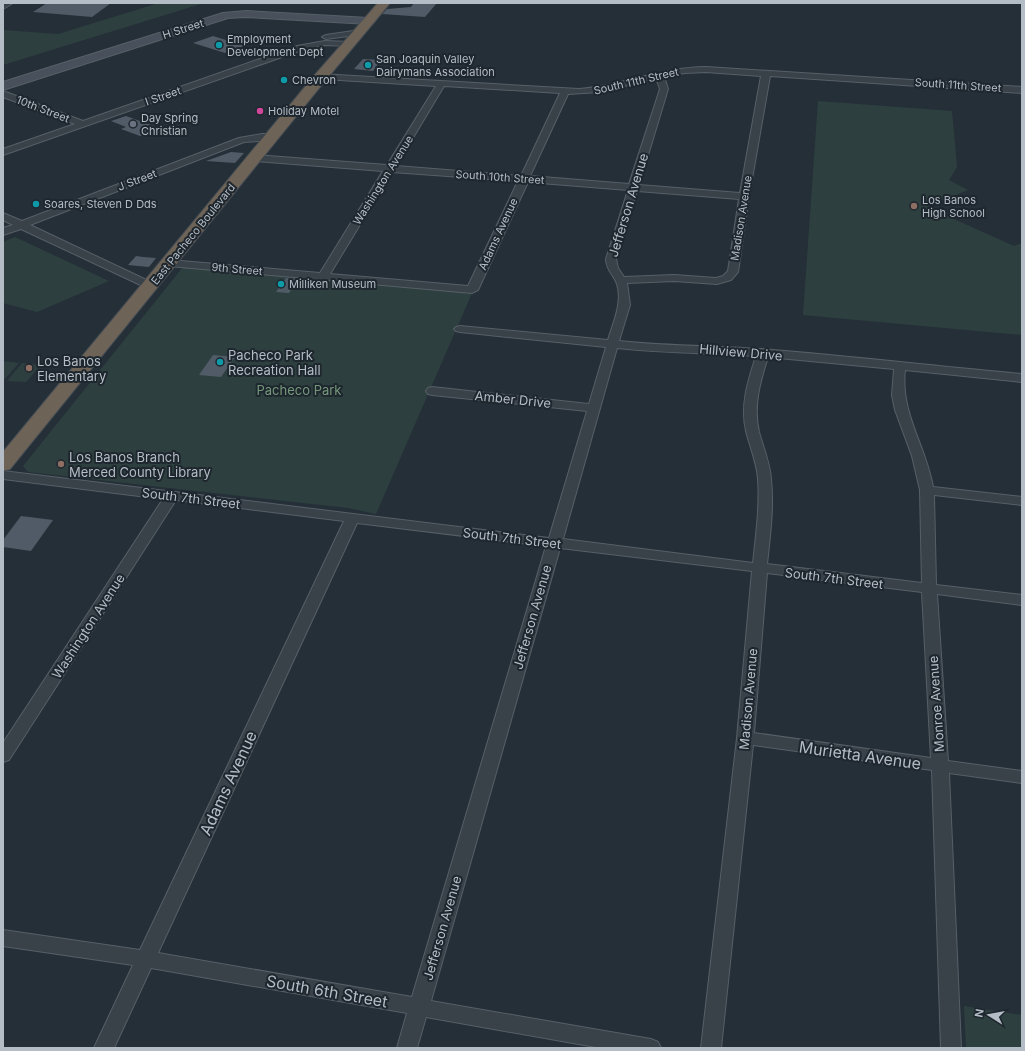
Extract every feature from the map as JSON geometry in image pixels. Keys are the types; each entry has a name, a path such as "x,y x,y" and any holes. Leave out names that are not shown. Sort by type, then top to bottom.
{"highway":[{"name":"East Pacheco Boulevard","path":"3,465 322,76 384,3"}],"street":[{"path":"3,7 9,3"},
{"name":"H Street","path":"3,86 227,15 246,14 369,21"},
{"name":"I Street","path":"300,48 315,40 335,35 355,38"},
{"name":"I Street","path":"3,152 300,48 325,42 355,38"},
{"name":"South 11th Street","path":"322,76 565,92 593,92 659,75 699,69 1022,90"},
{"name":"Madison Avenue","path":"620,280 667,278 717,281 727,278 733,272 744,196 766,73"},
{"name":"Jefferson Avenue","path":"407,1048 624,305 624,290 620,280 611,268 611,259 632,187 664,89 659,75"},
{"name":"Washington Avenue","path":"323,277 442,83"},
{"name":"Adams Avenue","path":"472,290 565,92"},
{"name":"10th Street","path":"3,94 83,124"},
{"name":"J Street","path":"3,232 242,140 272,137"},
{"name":"South 10th Street","path":"255,158 744,196"},
{"path":"3,216 151,286"},
{"name":"9th Street","path":"169,263 472,290"},
{"name":"Hillview Drive","path":"460,329 612,345 763,353 1022,378"},
{"name":"Madison Avenue","path":"711,1048 745,738 766,500 763,472 752,427 750,406 752,391 763,353"},
{"name":"Monroe Avenue","path":"900,366 898,395 901,410 919,456 924,472 927,490 929,590 940,766 951,1048"},
{"name":"Amber Drive","path":"432,391 594,408"},
{"name":"South 7th Street","path":"3,475 929,590 1022,600"},
{"path":"927,490 1022,501"},
{"name":"Washington Avenue","path":"3,756 172,496"},
{"name":"Adams Avenue","path":"104,1048 352,518"},
{"name":"Murietta Avenue","path":"745,738 1022,778"},
{"name":"South 6th Street","path":"3,938 146,959 651,1048"}],"green space":[{"path":"159,3 204,3 3,65 3,30 58,34"},
{"name":"Los Banos High School","path":"818,101 952,111 957,167 949,180 968,190 927,207 1014,246 1022,243 1022,335 803,315"},
{"path":"15,237 109,281 37,312 3,303 3,242"},
{"name":"Pacheco Park","path":"183,267 472,293 376,514 348,508 28,472 23,466"},
{"path":"3,361 19,363 4,380 3,380"},
{"path":"22,363 41,365 26,382 7,381"},
{"path":"964,1006 1022,1015 1022,1048 966,1048"}],"building":[{"path":"47,3 111,3 92,17 33,12"},
{"path":"414,3 437,3 425,17 382,14 387,9 411,7"},
{"name":"Employment Development Dept","path":"213,36 245,46 225,53 193,43"},
{"name":"San Joaquin Valley Dairymans Association","path":"363,59 381,60 373,71 354,69"},
{"name":"Day Spring Christian","path":"126,116 162,129 140,136 121,129 126,127 111,121"},
{"path":"231,152 244,153 235,163 206,161"},
{"path":"136,256 156,258 149,267 128,265"},
{"path":"286,278 298,279 289,293 276,292"},
{"name":"Pacheco Park Recreation Hall","path":"213,355 235,357 221,377 199,375"},
{"path":"21,516 53,520 31,551 3,547 3,540"}],"place":[{"name":"Employment Development Dept","path":"219,45"},
{"name":"San Joaquin Valley Dairymans Association","path":"368,65"},
{"name":"Chevron","path":"284,80"},
{"name":"Holiday Motel","path":"260,111"},
{"name":"Day Spring Christian","path":"133,124"},
{"name":"Soares, Steven D Dds","path":"36,204"},
{"name":"Los Banos High School","path":"914,206"},
{"name":"Milliken Museum","path":"281,284"},
{"name":"Pacheco Park Recreation Hall","path":"220,362"},
{"name":"Los Banos Elementary","path":"29,368"},
{"name":"Los Banos Branch Merced County Library","path":"61,464"}]}
